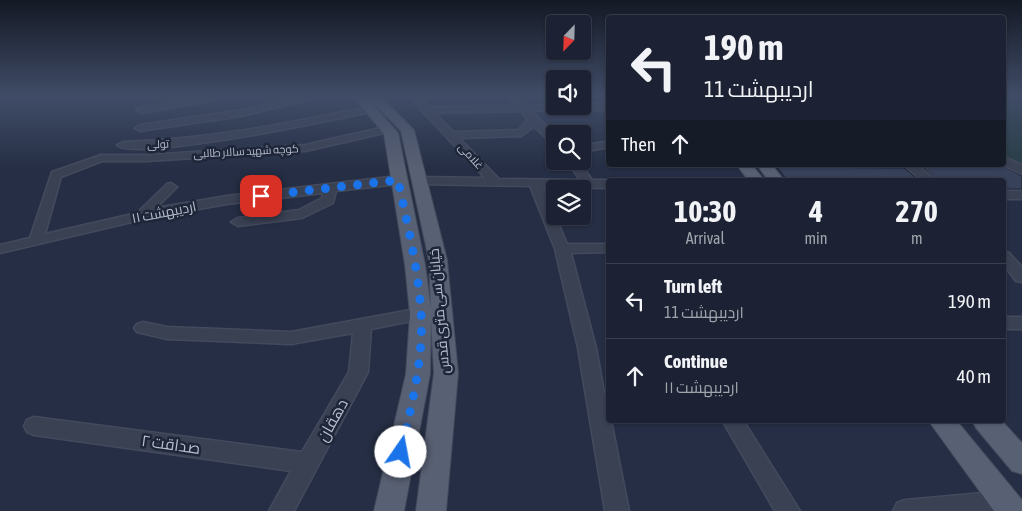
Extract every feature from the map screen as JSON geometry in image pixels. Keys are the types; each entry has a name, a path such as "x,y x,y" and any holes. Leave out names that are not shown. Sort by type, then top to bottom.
{"main road":[{"name":"خیابان سی متری قدس","path":"387,121 396,130 420,182 438,260 446,373 431,511"},
{"name":"خیابان سی متری قدس","path":"389,511 418,374 421,314 415,265 398,180 396,130"},
{"path":"746,167 754,178"},
{"path":"766,167 774,178"},
{"path":"415,265 423,273 431,271 438,260"},
{"path":"943,423 1008,506"},
{"path":"988,423 1022,462"}],"street":[{"path":"140,128 187,121"},
{"name":"تولی","path":"123,145 187,142 225,137 289,121"},
{"name":"غلامی","path":"436,121 495,182"},
{"path":"451,135 521,133 533,121"},
{"path":"535,121 546,132"},
{"name":"کوچه شهید سالار طالبی","path":"36,241 56,175 101,158 147,158 305,148 396,130"},
{"path":"591,147 606,145"},
{"path":"1006,162 1022,170"},
{"path":"913,167 926,178"},
{"name":"۱۱ اردیبهشت","path":"0,249 142,215 226,200 398,180"},
{"path":"420,182 546,183"},
{"path":"535,183 562,249 587,348 617,511"},
{"path":"591,184 606,184"},
{"path":"142,215 171,187"},
{"path":"238,222 302,214 328,200 330,188"},
{"path":"1006,195 1022,195"},
{"path":"562,249 606,248"},
{"path":"1006,258 1022,277"},
{"path":"143,328 167,333 291,338 421,314"},
{"path":"1006,323 1022,323"},
{"name":"دهقان","path":"281,511 358,372 363,324"},
{"path":"734,423 788,511"},
{"name":"صداقت ۲","path":"34,426 308,463"},
{"path":"905,511 1008,506"}],"shaded area":[{"path":"1006,121 1022,121 1022,169 1006,160"}],"building":[{"path":"777,167 904,168 916,178 785,178"},
{"path":"922,167 1005,167 1022,176 1022,189 1006,189 1006,178 935,178"}],"route":[{"path":"261,196 398,180 415,265 421,314 418,374 401,452"}]}
